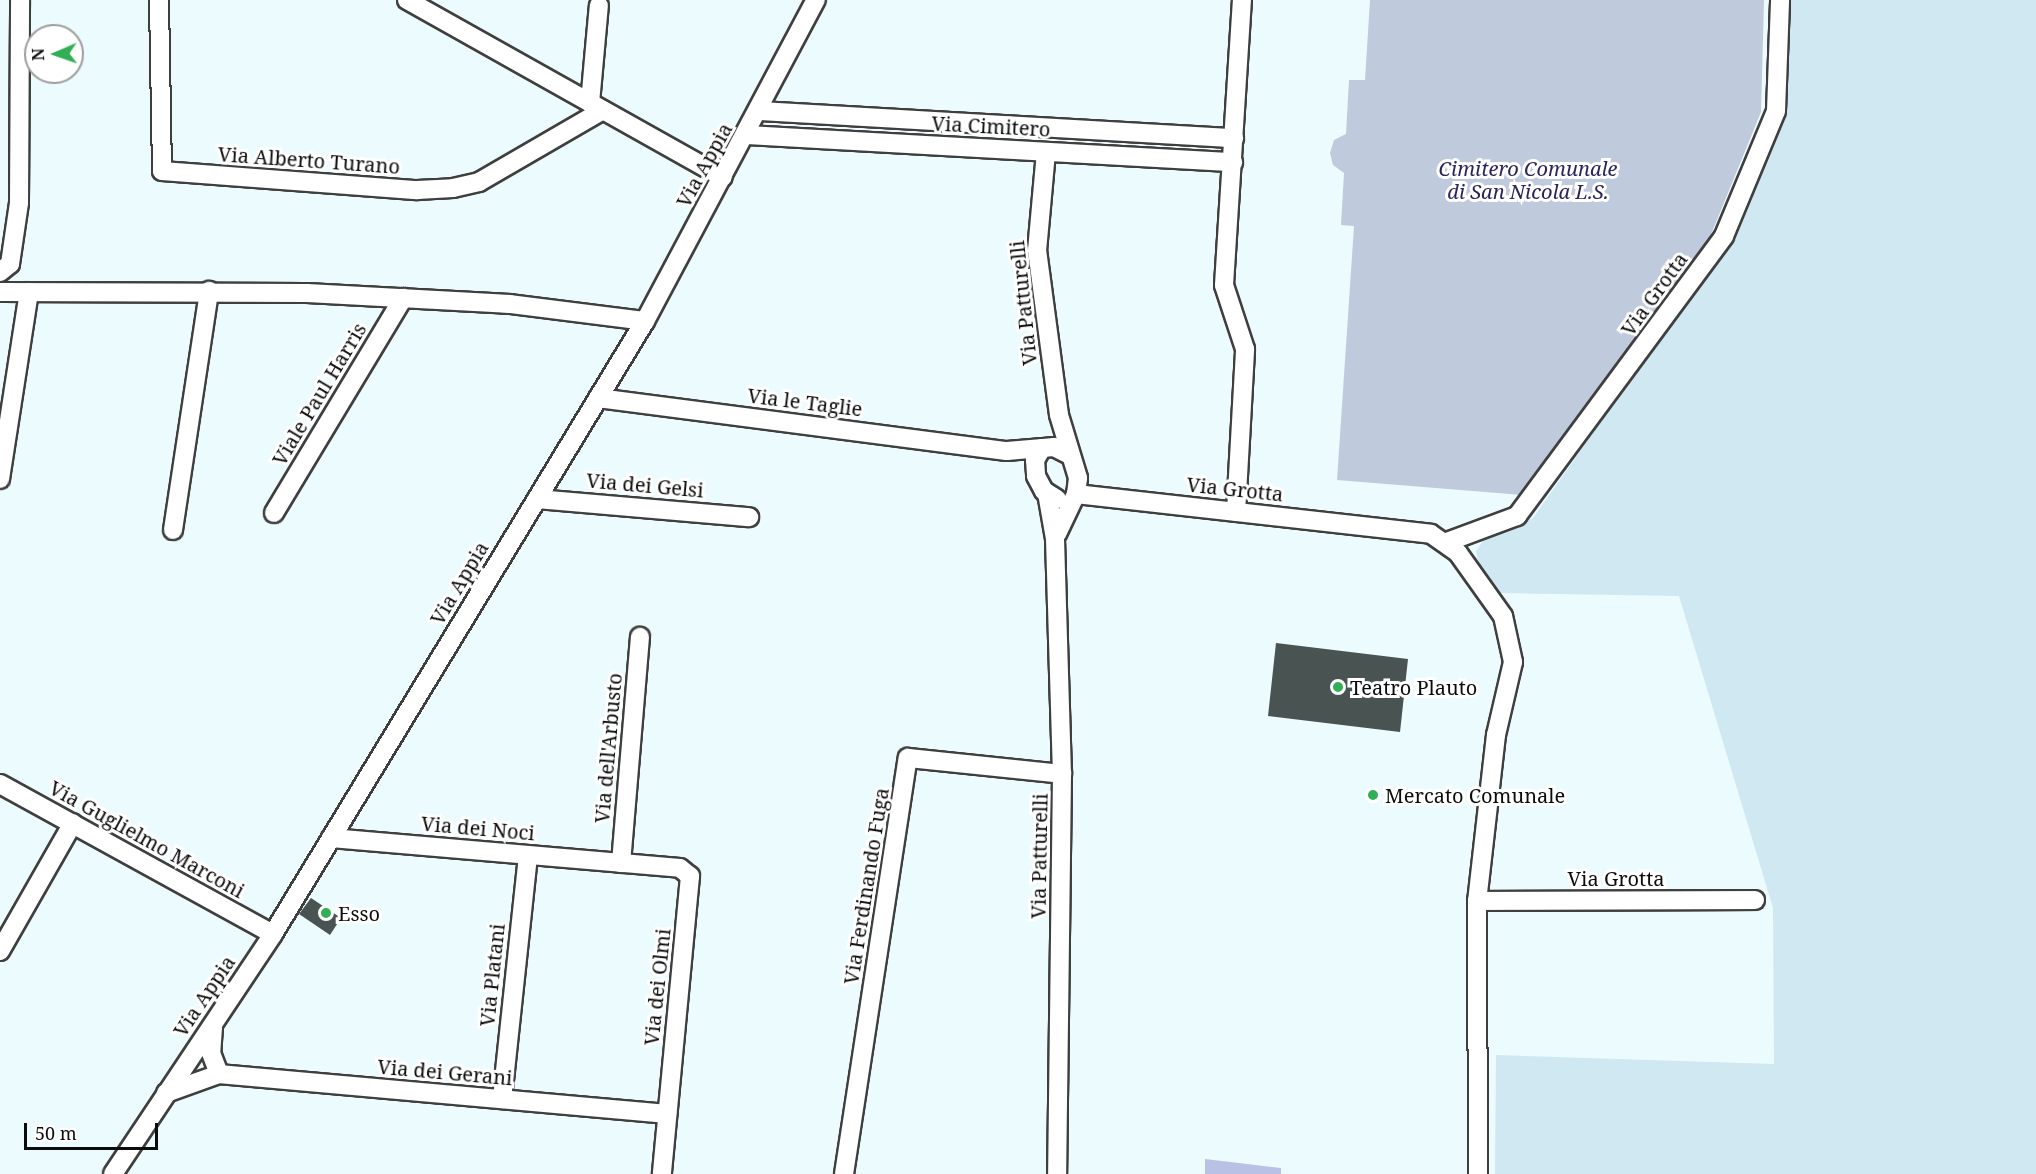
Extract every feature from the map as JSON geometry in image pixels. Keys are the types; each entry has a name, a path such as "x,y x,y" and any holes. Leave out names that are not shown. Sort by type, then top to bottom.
{"street":[{"path":"0,272 10,264 20,203 20,0"},
{"name":"Via Alberto Turano","path":"159,0 162,171 417,190 453,188 479,182 597,106"},
{"path":"407,0 723,177"},
{"name":"Via Appia","path":"113,1174 273,934 645,321 760,111 816,0"},
{"path":"1236,512 1245,349 1224,285 1242,0"},
{"name":"Via Grotta","path":"1075,490 1124,499 1411,530 1447,542 1516,516 1724,236 1776,111 1780,0"},
{"path":"597,106 599,5"},
{"name":"Via Cimitero","path":"760,111 1234,138"},
{"name":"Via Cimitero","path":"747,135 1233,162"},
{"name":"Via Patturelli","path":"1046,152 1037,250 1059,415 1075,490 1055,538"},
{"path":"172,530 209,291"},
{"name":"Viale Paul Harris","path":"0,292 209,291 403,298 510,304 645,321"},
{"path":"0,479 29,292"},
{"name":"Viale Paul Harris","path":"274,513 403,298"},
{"name":"Via le Taglie","path":"597,398 1007,451 1045,447"},
{"name":"Via Patturelli","path":"1057,1174 1062,774 1055,538 1047,493 1039,484 1035,467 1059,415"},
{"path":"1045,447 1068,454"},
{"name":"Via le Taglie","path":"1007,451 1035,467"},
{"path":"1047,493 1059,500 1075,490"},
{"name":"Via dei Gelsi","path":"537,499 749,517"},
{"path":"1447,542 1494,600 1513,648 1510,680 1496,735 1477,900 1478,1174"},
{"name":"Via dell'Arbusto","path":"621,863 640,637"},
{"name":"Via Ferdinando Fuga","path":"844,1174 908,758 1062,774"},
{"name":"Via Guglielmo Marconi","path":"0,784 273,934"},
{"path":"0,951 73,823"},
{"name":"Via dei Noci","path":"331,838 621,863"},
{"name":"Via Platani","path":"502,1099 528,855"},
{"name":"Via dei Olmi","path":"621,863 680,868 690,876 662,1174"},
{"name":"Via Grotta","path":"1477,900 1755,900"},
{"path":"214,1022 211,1053 219,1074"},
{"name":"Via dei Gerani","path":"166,1093 219,1074 667,1114"}],"shaded area":[{"path":"1783,0 2036,0 2036,1174 1495,1174 1496,1055 1774,1064 1773,908 1679,596 1501,593 1479,566 1476,551 1483,541 1533,518 1687,300 1778,116"},
{"path":"1205,1159 1281,1168 1281,1174 1205,1174"}],"green space":[{"name":"Cimitero Comunale di San Nicola L.S.","path":"1370,0 1764,0 1761,112 1710,237 1522,495 1337,480 1354,226 1341,225 1344,173 1333,165 1330,153 1334,140 1346,134 1349,80 1365,80"}],"building":[{"name":"Teatro Plauto","path":"1276,643 1408,659 1400,732 1268,716"},
{"path":"311,898 341,918 330,935 299,914"}],"place":[{"name":"Teatro Plauto","path":"1338,687"},
{"name":"Mercato Comunale","path":"1373,795"},
{"name":"Esso","path":"326,913"}]}
